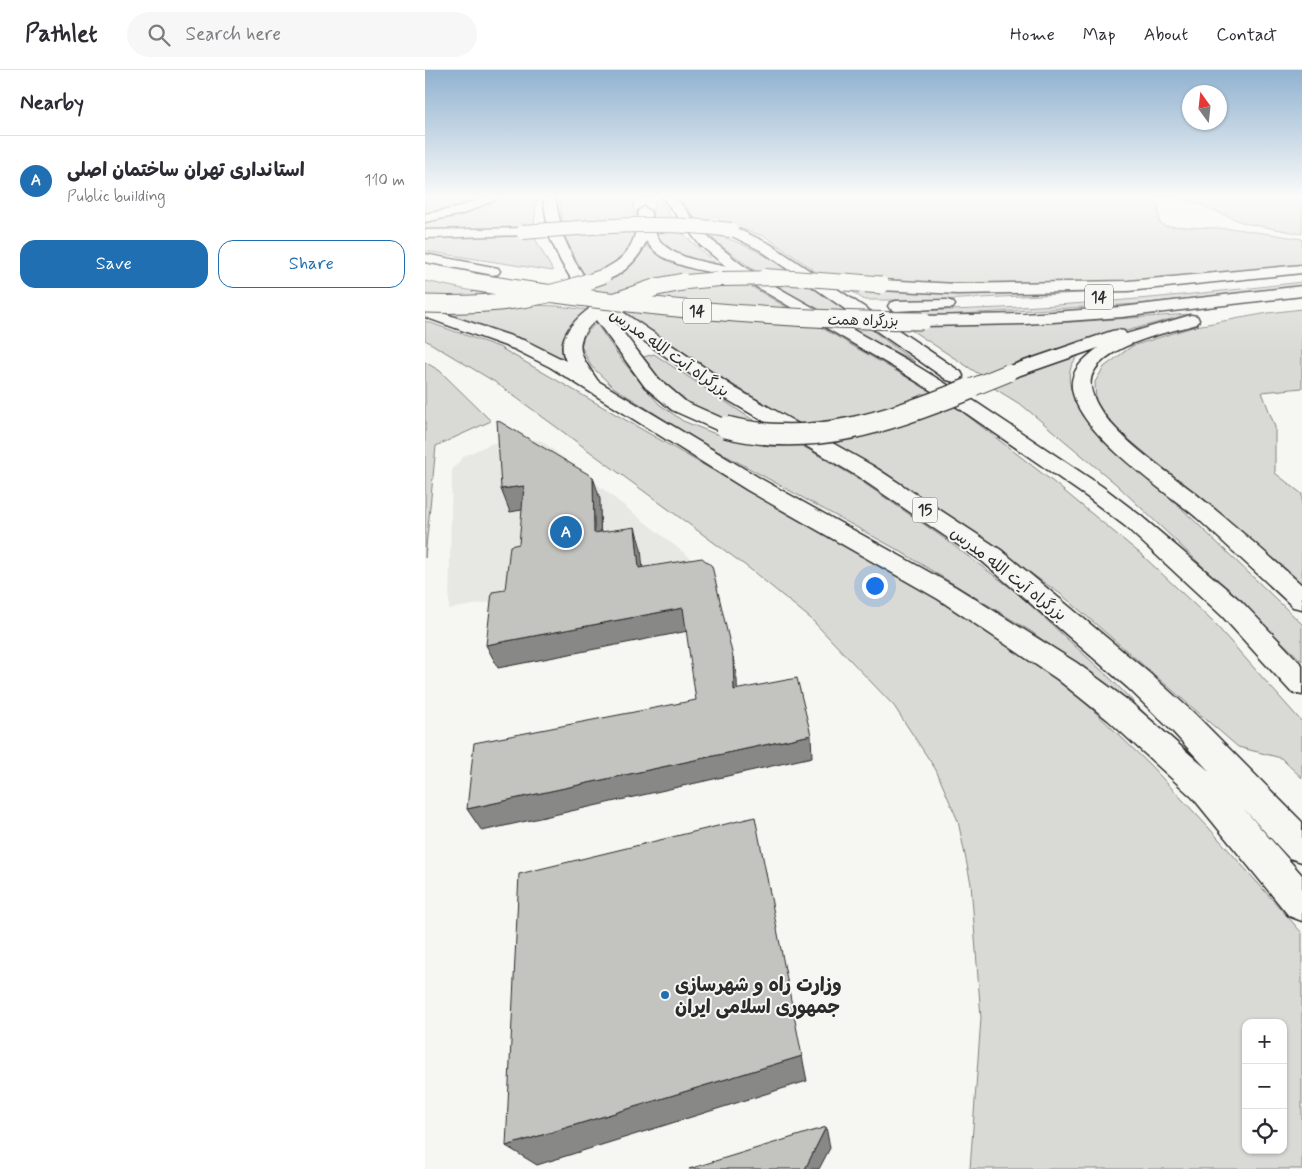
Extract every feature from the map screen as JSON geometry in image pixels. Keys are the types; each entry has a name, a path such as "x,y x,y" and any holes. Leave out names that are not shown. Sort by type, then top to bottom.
{"highway":[{"name":"بزرگراه آیت الله مدرس","path":"561,248 567,262 593,304 633,325 728,392 865,471 992,556 1138,680 1184,723 1302,846"},
{"path":"425,304 480,306 518,301 569,289 604,276 627,261 637,248"},
{"path":"660,248 691,263 726,272 784,278 957,289 1128,286 1302,270"},
{"path":"713,248 763,285 906,367 967,405 1082,483 1133,521"},
{"path":"767,248 957,378 1080,468 1133,521 1232,609 1302,684"},
{"name":"بزرگراه همت","path":"425,258 493,271 612,289 754,302 829,306 965,305"},
{"name":"بزرگراه همت","path":"434,275 574,298 673,310 824,319 1025,319 1122,312 1302,291"},
{"path":"591,383 573,357 572,349 573,337 593,304 681,282 720,278 784,278"},
{"name":"14","path":"983,304 1141,294 1302,278"},
{"path":"593,304 652,383 679,406 726,427 747,432 782,436 844,430 905,414 1062,352 1119,335 1167,323 1302,300"},
{"path":"425,312 520,345 591,383 755,485 947,593 1067,671 1119,711 1205,788 1302,903"},
{"path":"1191,320 1127,340 1090,364 1083,373 1081,388 1086,403 1097,419 1131,453 1224,529 1302,600"}],"shaded area":[{"path":"425,248 540,248 553,271 425,251"},
{"path":"570,248 630,248 615,264 586,279"},
{"path":"638,248 650,248 669,261 681,266 738,279 951,403 1052,481 1142,555 1214,623 1302,722 1302,778 1281,758 1238,747 1062,595 883,471 824,439 693,361 590,285"},
{"path":"699,248 721,268 693,260 669,249"},
{"path":"725,248 751,248 757,251 803,280 915,362 807,304 755,271"},
{"path":"782,248 1302,248 1302,265 1128,281 913,283 825,278"},
{"path":"425,281 492,295 425,300"},
{"path":"1302,282 1302,286 1139,304 943,315 913,315 904,311 1104,302"},
{"path":"845,286 1098,289 1101,292 941,300 864,300"},
{"path":"528,305 588,310 571,326 565,337 564,360 442,311"},
{"path":"1302,309 1302,388 1262,392 1275,427 1275,473 1302,494 1302,584 1114,427 1096,403 1095,382 1104,367 1132,346 1196,326"},
{"path":"1190,314 1077,344 985,378 905,326 1071,322"},
{"path":"425,321 499,347 747,490 933,593 1066,684 1149,764 1209,828 1302,933 1302,1169 970,1169 981,1018 971,884 958,821 936,770 894,706 810,618 750,569 495,382 425,340"},
{"path":"596,323 621,359 659,404 683,421 713,433 757,443 799,444 855,477 938,534 1015,591 1112,680 1162,731 1032,632 898,550 692,437 613,387 591,366 581,346 584,336"},
{"path":"1087,350 1076,359 1071,367 1069,381 1073,395 1084,415 1302,624 1302,661 1116,484 1023,406 989,385"},
{"path":"654,354 759,424 732,420 707,413 672,394 658,382 640,358"},
{"path":"425,362 440,371 491,421 436,446 425,558"},
{"path":"524,438 542,441 693,560 677,571 449,609 452,470 464,456 493,443"}],"building":[{"path":"497,420 593,477 594,533 635,527 639,568 702,558 712,566 733,657 734,690 797,678 811,735 467,809 474,743 696,700 683,608 486,645 492,592 505,590 510,546 519,544 524,486 501,489"},
{"name":"وزارت راه و شهرسازی جمهوری اسلامی ایران","path":"755,817 802,1056 506,1146 519,874"},
{"path":"826,1127 805,1169 689,1169"}],"place":[{"name":"استانداری تهران ساختمان اصلی","path":"566,532"},
{"name":"وزارت راه و شهرسازی جمهوری اسلامی ایران","path":"665,995"}]}
